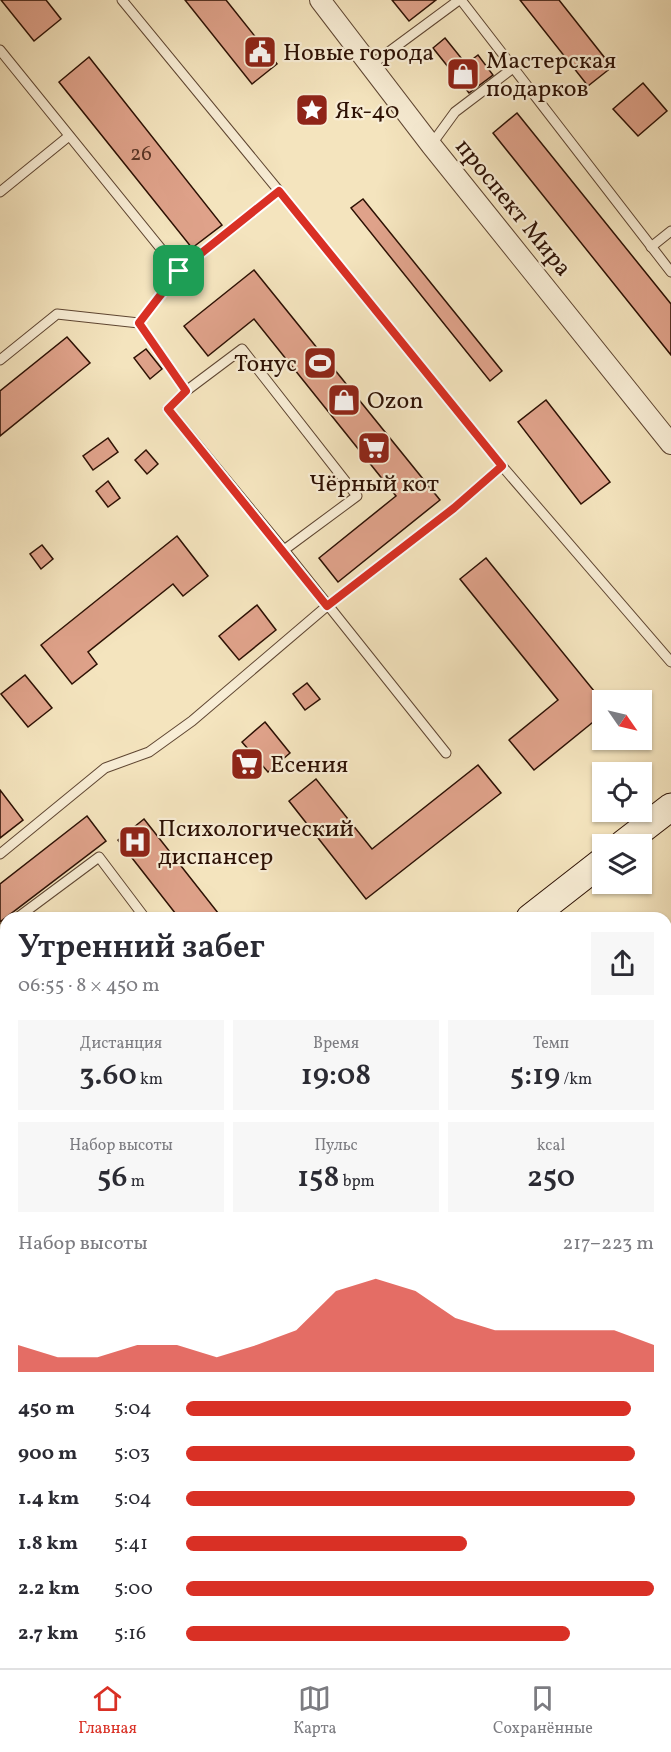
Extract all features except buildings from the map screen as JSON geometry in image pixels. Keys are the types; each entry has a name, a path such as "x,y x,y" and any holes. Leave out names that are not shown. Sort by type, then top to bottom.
{"street":[{"name":"проспект Мира","path":"320,0 431,145 669,438"},
{"path":"636,834 671,807"},
{"path":"538,912 592,870"}],"lane":[{"path":"122,0 502,466 671,662"},
{"path":"371,65 460,0 671,272"},
{"path":"0,50 179,271"},
{"path":"431,145 454,112 513,68"},
{"path":"0,192 69,136"},
{"path":"139,323 179,271 279,191"},
{"path":"651,247 671,231"},
{"path":"0,360 57,314 139,323 186,391"},
{"path":"284,550 357,496 242,349 186,391 168,409 446,753"},
{"path":"0,854 105,768 149,752 192,721 327,606 454,508 502,466"},
{"path":"25,912 99,857 140,912"}],"place":[{"name":"Новые города","path":"260,52"},
{"name":"Мастерская подарков","path":"463,74"},
{"name":"Як-40","path":"312,110"},
{"name":"Тонус","path":"320,363"},
{"name":"Ozon","path":"344,400"},
{"name":"Чёрный кот","path":"374,448"},
{"name":"Есения","path":"247,764"},
{"name":"Психологический диспансер","path":"135,842"}],"route":[{"path":"279,191 502,466 454,508 327,606 168,409 186,391 139,323 179,271 279,191"}]}
